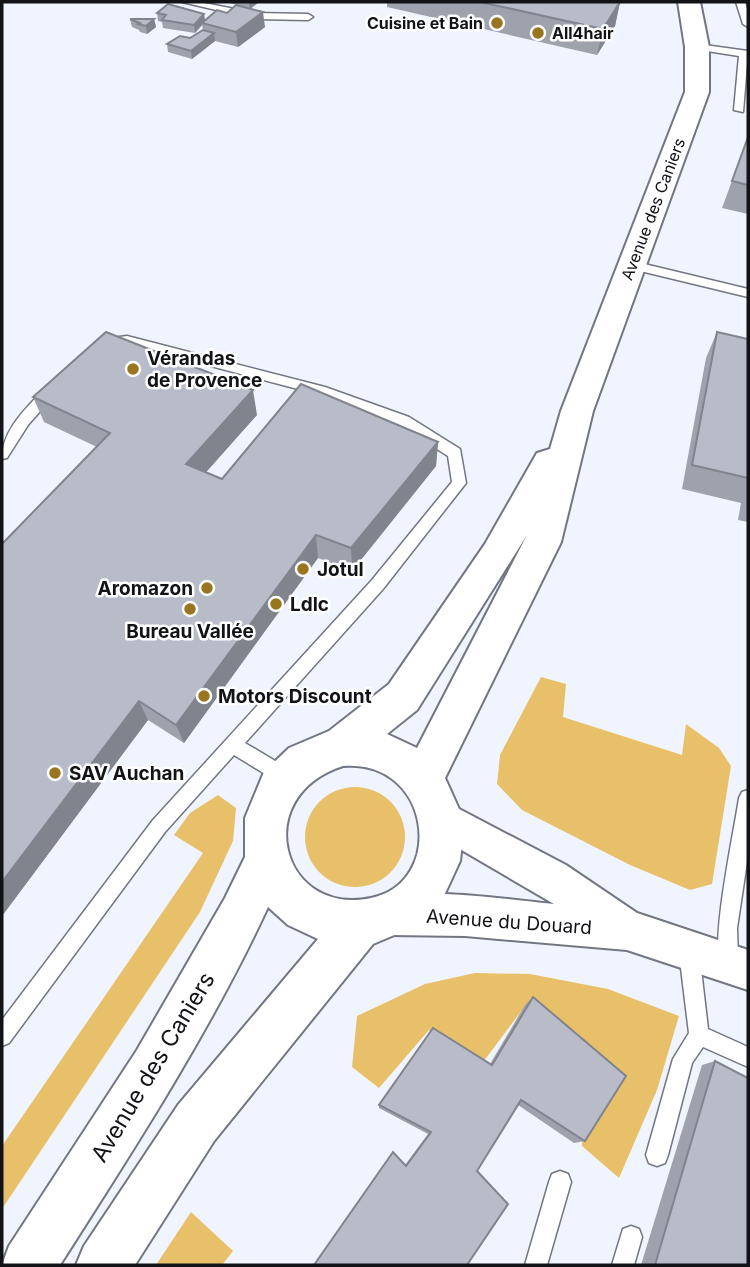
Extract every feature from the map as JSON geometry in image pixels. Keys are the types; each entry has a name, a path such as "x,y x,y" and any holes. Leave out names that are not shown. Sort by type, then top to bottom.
{"street":[{"name":"Avenue des Caniers","path":"424,779 497,628 543,542 577,411 697,92 696,47 688,2"},
{"name":"Avenue des Caniers","path":"338,749 403,697 498,554 577,411"},
{"path":"362,748 385,753 406,763 424,779 435,797 442,818 443,847 434,875 410,903 375,919 329,921 302,908 280,887 267,861 263,831 270,802 286,777 310,759 338,749 362,748"},
{"name":"Avenue du Douard","path":"442,818 552,879 627,930"},
{"name":"Avenue des Caniers","path":"27,1265 152,1076 231,938 267,861"},
{"name":"Avenue du Douard","path":"375,919 465,916 627,930 738,966"},
{"path":"103,1265 196,1123 375,919"}],"lane":[{"path":"187,2 255,16 308,17"},
{"path":"740,2 748,24"},
{"path":"696,47 746,54 739,110"},
{"path":"632,265 748,293"},
{"path":"2,1036 159,826 376,586 459,483 455,453 404,421 307,387 127,340 106,341 86,353"},
{"path":"2,454 23,421 59,382"},
{"path":"232,745 286,777"},
{"path":"738,966 728,928 748,799"},
{"path":"657,1155 682,1059 699,1035 689,950"},
{"path":"699,1035 748,1057"},
{"path":"536,1265 560,1182"},
{"path":"623,1265 631,1237"}],"shaded area":[{"path":"541,677 566,684 563,717 682,755 686,724 719,748 731,766 712,884 690,890 630,865 522,810 497,784 500,755"},
{"path":"355,787 374,790 391,801 402,818 405,837 402,856 391,873 374,884 355,887 336,884 319,873 308,856 305,837 308,818 319,801 336,790"},
{"path":"218,795 236,808 233,841 200,912 2,1209 2,1146 203,853 174,835 190,813"},
{"path":"475,973 530,974 608,989 679,1016 657,1090 619,1178 582,1146 582,1130 526,1005 480,1066 429,1030 379,1088 352,1067 357,1016 425,984"},
{"path":"191,1212 233,1251 222,1265 156,1265"}],"building":[{"path":"480,2 620,2 603,29"},
{"path":"168,4 204,14 194,25 162,20 166,15 157,13"},
{"path":"236,5 263,12 236,32 202,23 217,10 227,13"},
{"path":"130,19 154,19 146,26"},
{"path":"203,30 214,33 191,51 167,44 180,36 190,38"},
{"path":"748,137 748,185 732,181"},
{"path":"106,332 253,390 186,464 222,479 301,384 438,442 351,548 316,535 176,725 139,701 2,882 2,544 110,433 33,397"},
{"path":"717,332 748,339 748,478 692,465"},
{"path":"533,997 626,1076 585,1141 521,1100 477,1171 508,1204 467,1265 314,1265 393,1152 406,1166 431,1132 379,1105 433,1028 492,1065"},
{"path":"715,1061 748,1078 748,1265 655,1265"}],"place":[{"name":"Cuisine et Bain","path":"497,23"},
{"name":"All4hair","path":"538,33"},
{"name":"Vérandas de Provence","path":"133,369"},
{"name":"Jotul","path":"303,569"},
{"name":"Aromazon","path":"207,588"},
{"name":"Ldlc","path":"276,604"},
{"name":"Bureau Vallée","path":"190,609"},
{"name":"Motors Discount","path":"204,696"},
{"name":"SAV Auchan","path":"55,773"}]}
